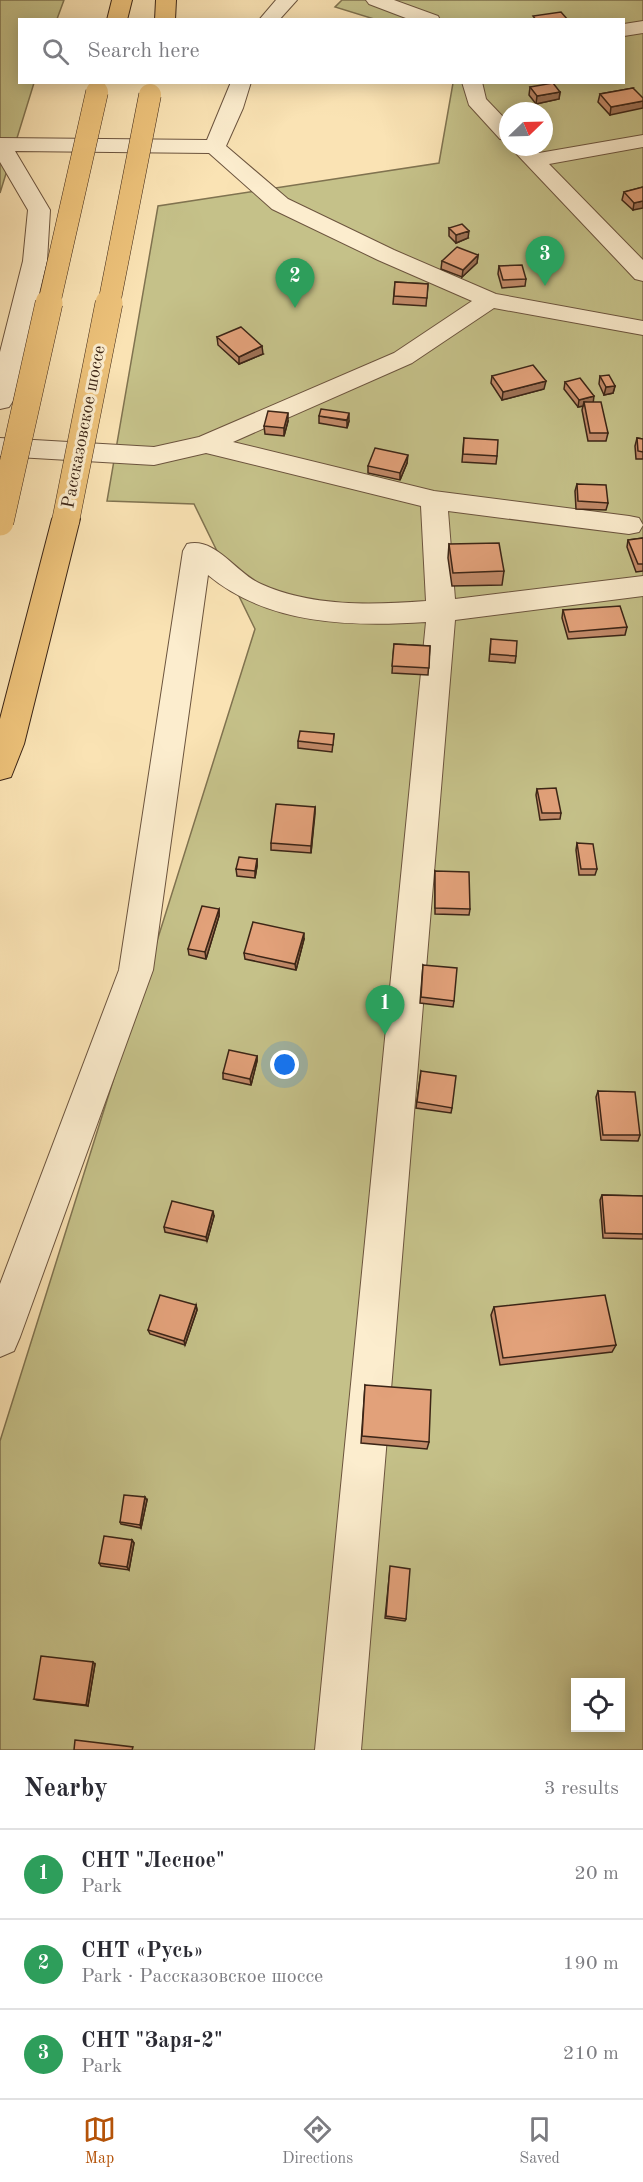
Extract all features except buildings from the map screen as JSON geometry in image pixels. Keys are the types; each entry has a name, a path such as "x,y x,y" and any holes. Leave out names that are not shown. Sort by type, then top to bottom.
{"main road":[{"path":"118,18 122,0"},
{"path":"165,18 166,0"},
{"path":"0,522 98,87"},
{"name":"Рассказовское шоссе","path":"0,768 9,744 66,519 151,89"}],"street":[{"path":"270,18 287,0"},
{"path":"376,0 425,18"},
{"path":"625,30 643,27"},
{"path":"215,147 233,108 240,84"},
{"path":"472,84 476,101 499,125"},
{"path":"553,151 643,141"},
{"path":"0,144 215,147 280,204 386,255 490,300 643,328"},
{"path":"0,144 39,210 35,261 0,402"},
{"path":"529,156 643,274"},
{"path":"0,447 154,456 206,444 403,358 490,300"},
{"path":"206,444 434,500 629,525"},
{"path":"338,1750 384,1212 441,612 434,500"},
{"path":"0,1337 136,970 197,551 250,591 289,605 336,613 441,612 643,586"}],"shaded area":[{"path":"0,0 64,0 57,18 18,18 18,84 34,84 0,193"},
{"path":"342,0 643,0 643,1750 0,1750 0,1441 255,629 194,504 107,501 158,206 439,163 453,84 625,84 625,18 371,18 335,7"}],"place":[{"name":"СНТ \"Заря-2\"","path":"545,286"},
{"name":"СНТ «Русь»","path":"295,308"},
{"name":"СНТ \"Лесное\"","path":"385,1035"}]}
